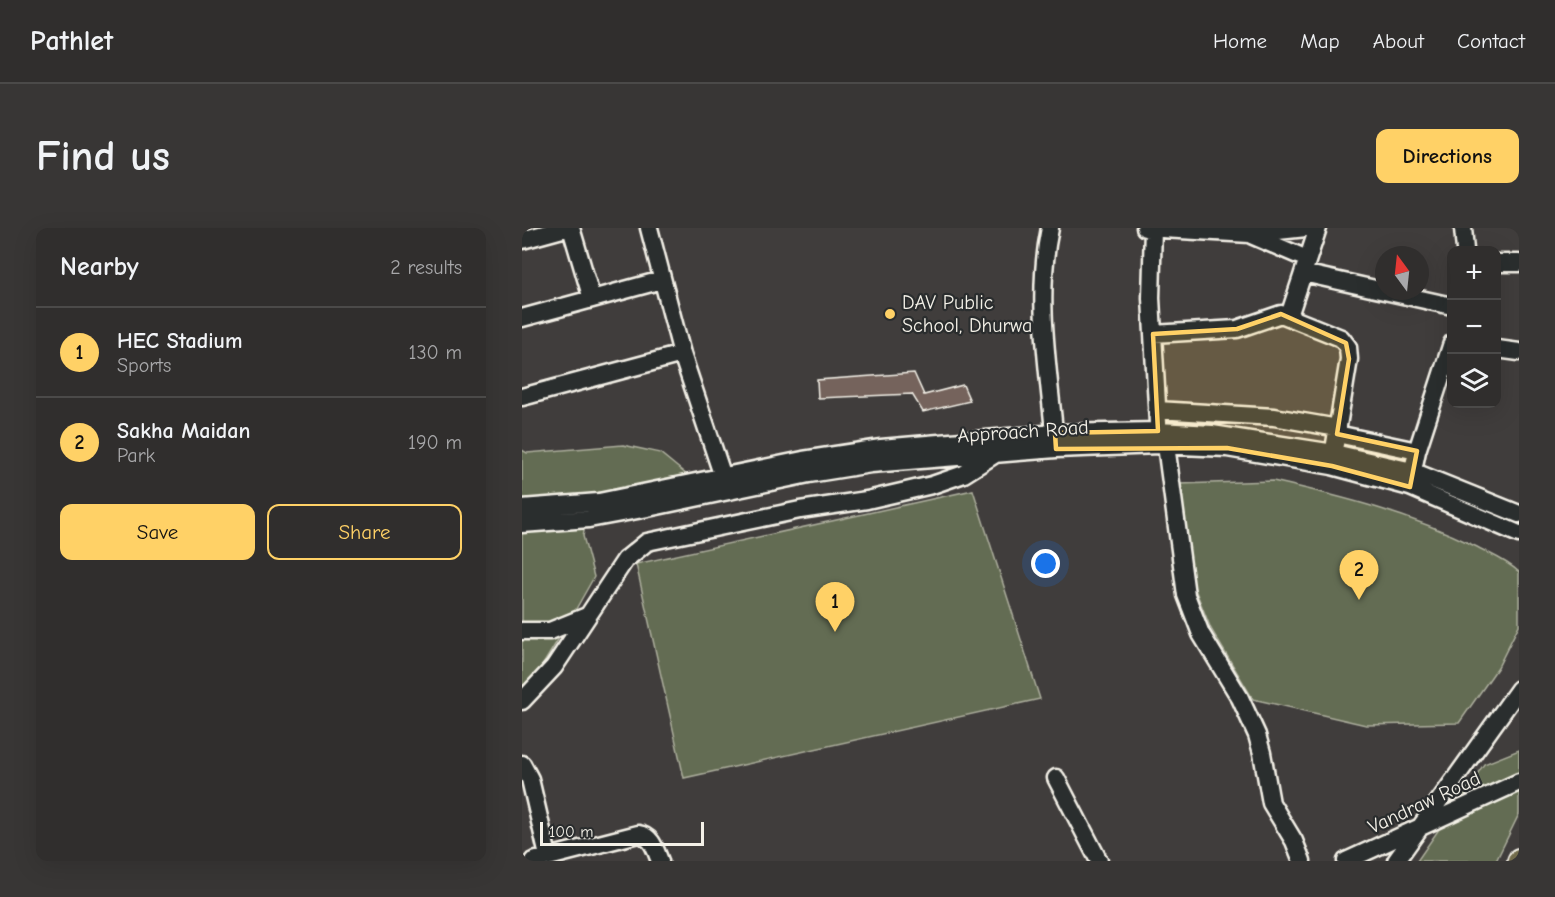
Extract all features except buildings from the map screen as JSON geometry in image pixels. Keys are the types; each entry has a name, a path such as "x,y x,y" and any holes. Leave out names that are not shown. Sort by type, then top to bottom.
{"street":[{"path":"522,240 566,228"},
{"path":"571,228 592,299"},
{"path":"649,228 682,354 723,477"},
{"path":"1050,228 1044,308 1055,441"},
{"path":"1302,861 1294,841 1270,803 1262,753 1249,716 1201,634 1188,603 1157,410 1150,229 1250,234 1305,228"},
{"path":"1288,316 1318,228"},
{"path":"1463,228 1465,246"},
{"path":"1250,234 1305,266 1447,305"},
{"path":"1501,263 1519,263"},
{"path":"522,318 662,280"},
{"path":"1153,334 1237,330 1275,315 1288,316 1337,335 1346,343 1349,359 1333,459"},
{"path":"1501,350 1519,352"},
{"path":"522,397 682,354"},
{"path":"1411,479 1417,451 1448,354"},
{"path":"1157,410 1275,417 1417,451"},
{"name":"Approach Road","path":"522,508 599,502 803,460 880,448 1055,441 1161,440 1212,434 1333,459 1411,479 1519,514"},
{"name":"Approach Road","path":"522,524 611,515 809,474 872,464 997,453 1055,441"},
{"path":"522,701 554,667 626,560 647,542 800,510 867,500 932,485 963,474 997,453"},
{"name":"Approach Road","path":"1411,479 1519,534"},
{"path":"522,631 550,631 587,616"},
{"path":"1396,861 1519,689"},
{"path":"522,764 530,778 541,859 638,834 647,836 660,861"},
{"path":"1056,778 1099,861"},
{"name":"Vandraw Road","path":"1346,861 1519,782"}],"highlighted area":[{"path":"1281,314 1346,343 1349,359 1337,434 1417,451 1410,487 1332,466 1227,448 1056,449 1055,433 1158,431 1153,334 1237,329"}],"green space":[{"path":"623,445 660,453 687,475 591,498 583,536 594,577 522,699 522,450 527,453"},
{"path":"1273,481 1351,500 1426,525 1492,555 1519,572 1519,625 1498,667 1459,723 1366,725 1253,699 1211,629 1189,574 1180,484"},
{"path":"973,490 1040,699 684,778 636,564"},
{"path":"1519,750 1519,814 1496,861 1417,861 1484,764"}],"place":[{"name":"DAV Public School, Dhurwa","path":"890,314"},
{"name":"Sakha Maidan","path":"1359,600"},
{"name":"HEC Stadium","path":"835,632"}]}
